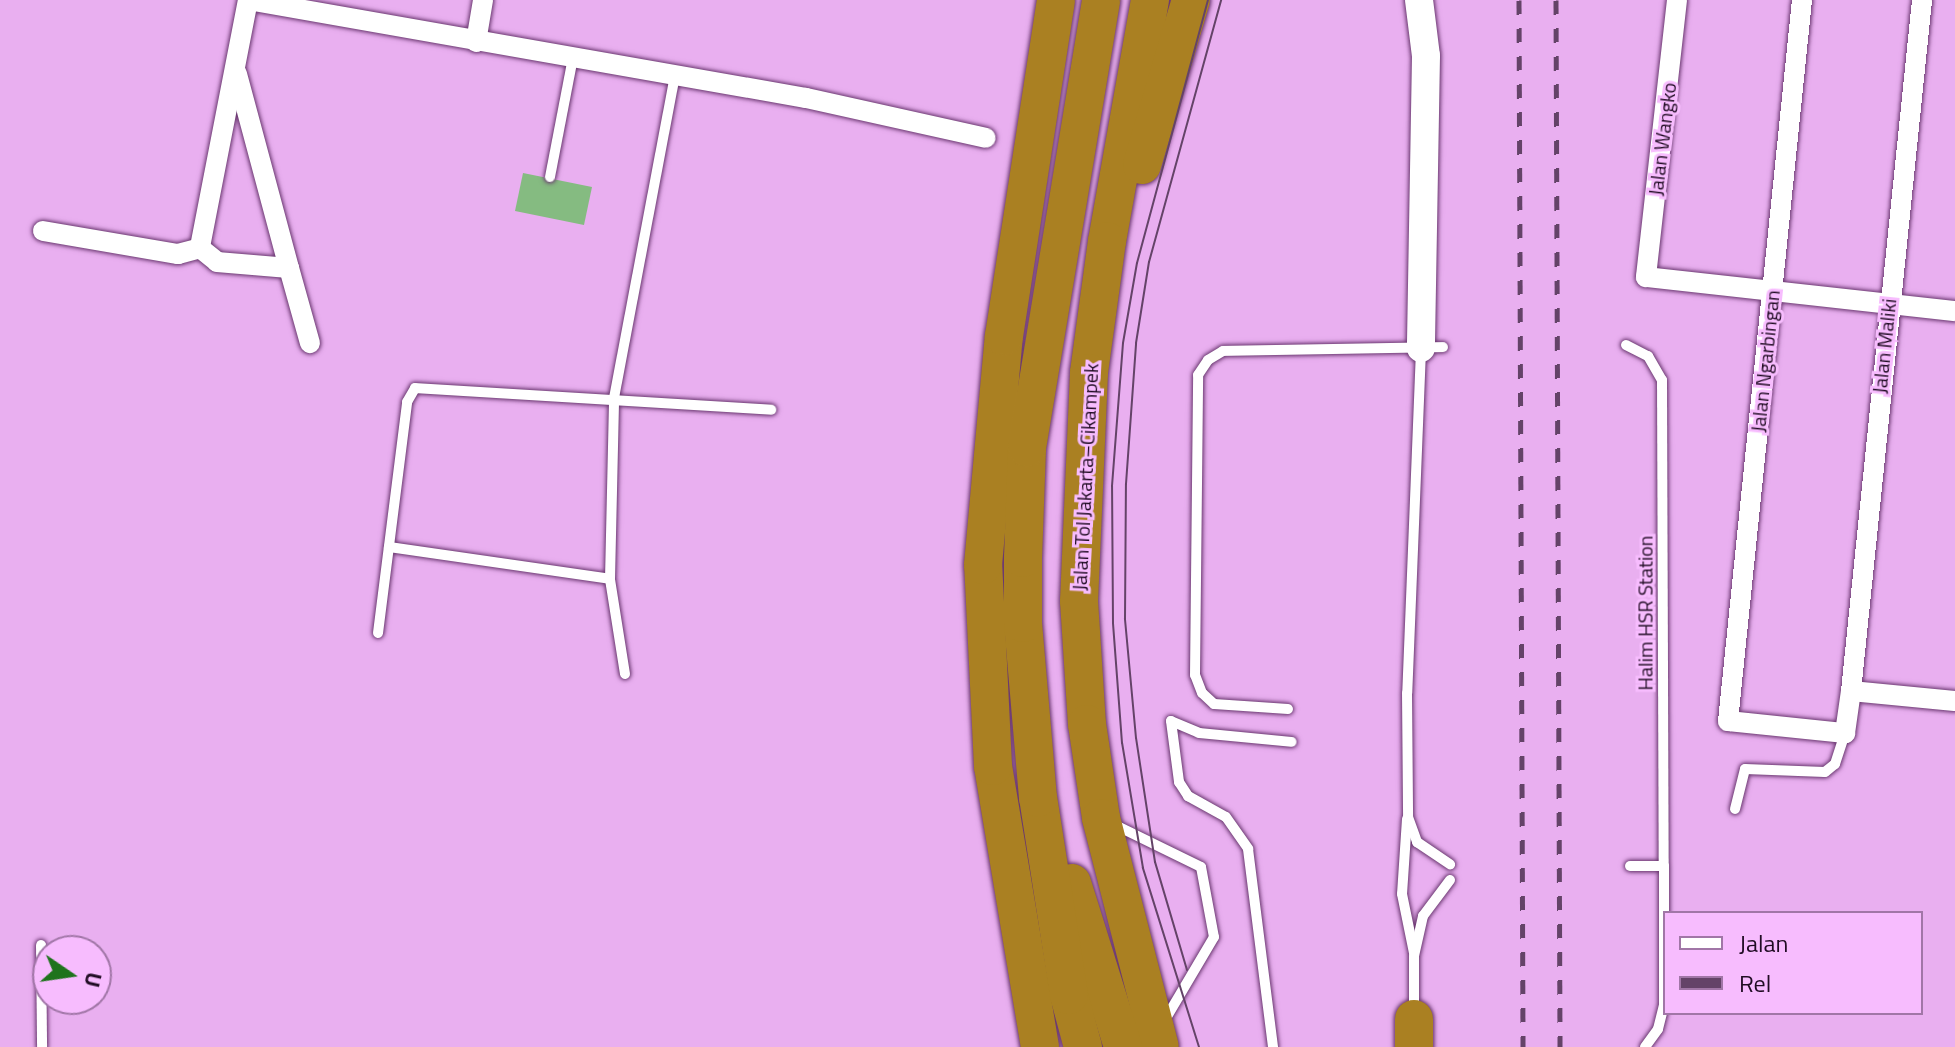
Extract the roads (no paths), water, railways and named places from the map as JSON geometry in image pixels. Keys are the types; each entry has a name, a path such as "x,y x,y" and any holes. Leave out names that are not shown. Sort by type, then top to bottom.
{"highway":[{"path":"1040,1047 993,766 983,565 1004,336 1056,0"},
{"path":"1083,1047 1069,995 1036,765 1023,623 1027,448 1101,0"},
{"name":"Jalan Tol Jakarta–Cikampek","path":"1146,1043 1101,818 1087,724 1079,601 1089,373 1107,241 1150,0"},
{"path":"1089,373 1191,0"},
{"path":"1036,765 1146,1043"}],"street":[{"path":"200,248 248,0 675,75 986,138"},
{"path":"476,42 483,0"},
{"path":"1406,0 1408,19 1431,56"},
{"path":"1419,0 1431,56 1432,347"},
{"name":"Jalan Wangko","path":"1677,0 1646,277 1772,292"},
{"name":"Jalan Ngarbingan","path":"1802,0 1728,721 1845,733"},
{"name":"Jalan Maliki","path":"1845,733 1922,0"},
{"path":"236,71 310,343"},
{"path":"43,231 178,254 200,248"},
{"path":"200,248 217,262 289,268"},
{"path":"1772,292 1955,311"},
{"path":"1851,691 1955,701"}],"lane":[{"path":"550,177 573,58"},
{"path":"625,674 610,579 614,398 675,75"},
{"name":"Halim HSR Station","path":"1626,345 1655,363 1662,380 1664,911"},
{"path":"1288,709 1214,704 1202,693 1195,675 1198,375 1208,360 1223,351 1432,347 1407,693 1408,817 1402,894 1414,956 1418,1035"},
{"path":"378,633 407,402 415,388 771,410"},
{"path":"389,547 610,579"},
{"path":"1273,1047 1248,849 1226,817 1188,796 1179,782 1171,721 1199,733 1292,742"},
{"path":"1735,809 1745,769 1825,772 1835,764 1845,733"},
{"path":"1408,817 1417,842 1450,864"},
{"path":"1101,818 1201,867 1214,937 1146,1043"},
{"path":"1630,866 1664,866"},
{"path":"1414,956 1428,904 1450,880"},
{"name":"Halim HSR Station","path":"1645,1047 1658,1029 1663,1009"},
{"path":"42,1015 42,1047"}],"tram line":[{"path":"1199,1047 1143,868 1122,743 1113,623 1112,486 1123,343 1137,263 1208,0"},
{"path":"1187,970 1155,862 1136,738 1125,619 1126,484 1136,343 1149,262 1221,0"}],"railway":[{"path":"1519,0 1523,1047"},
{"path":"1556,0 1560,1047"}]}
